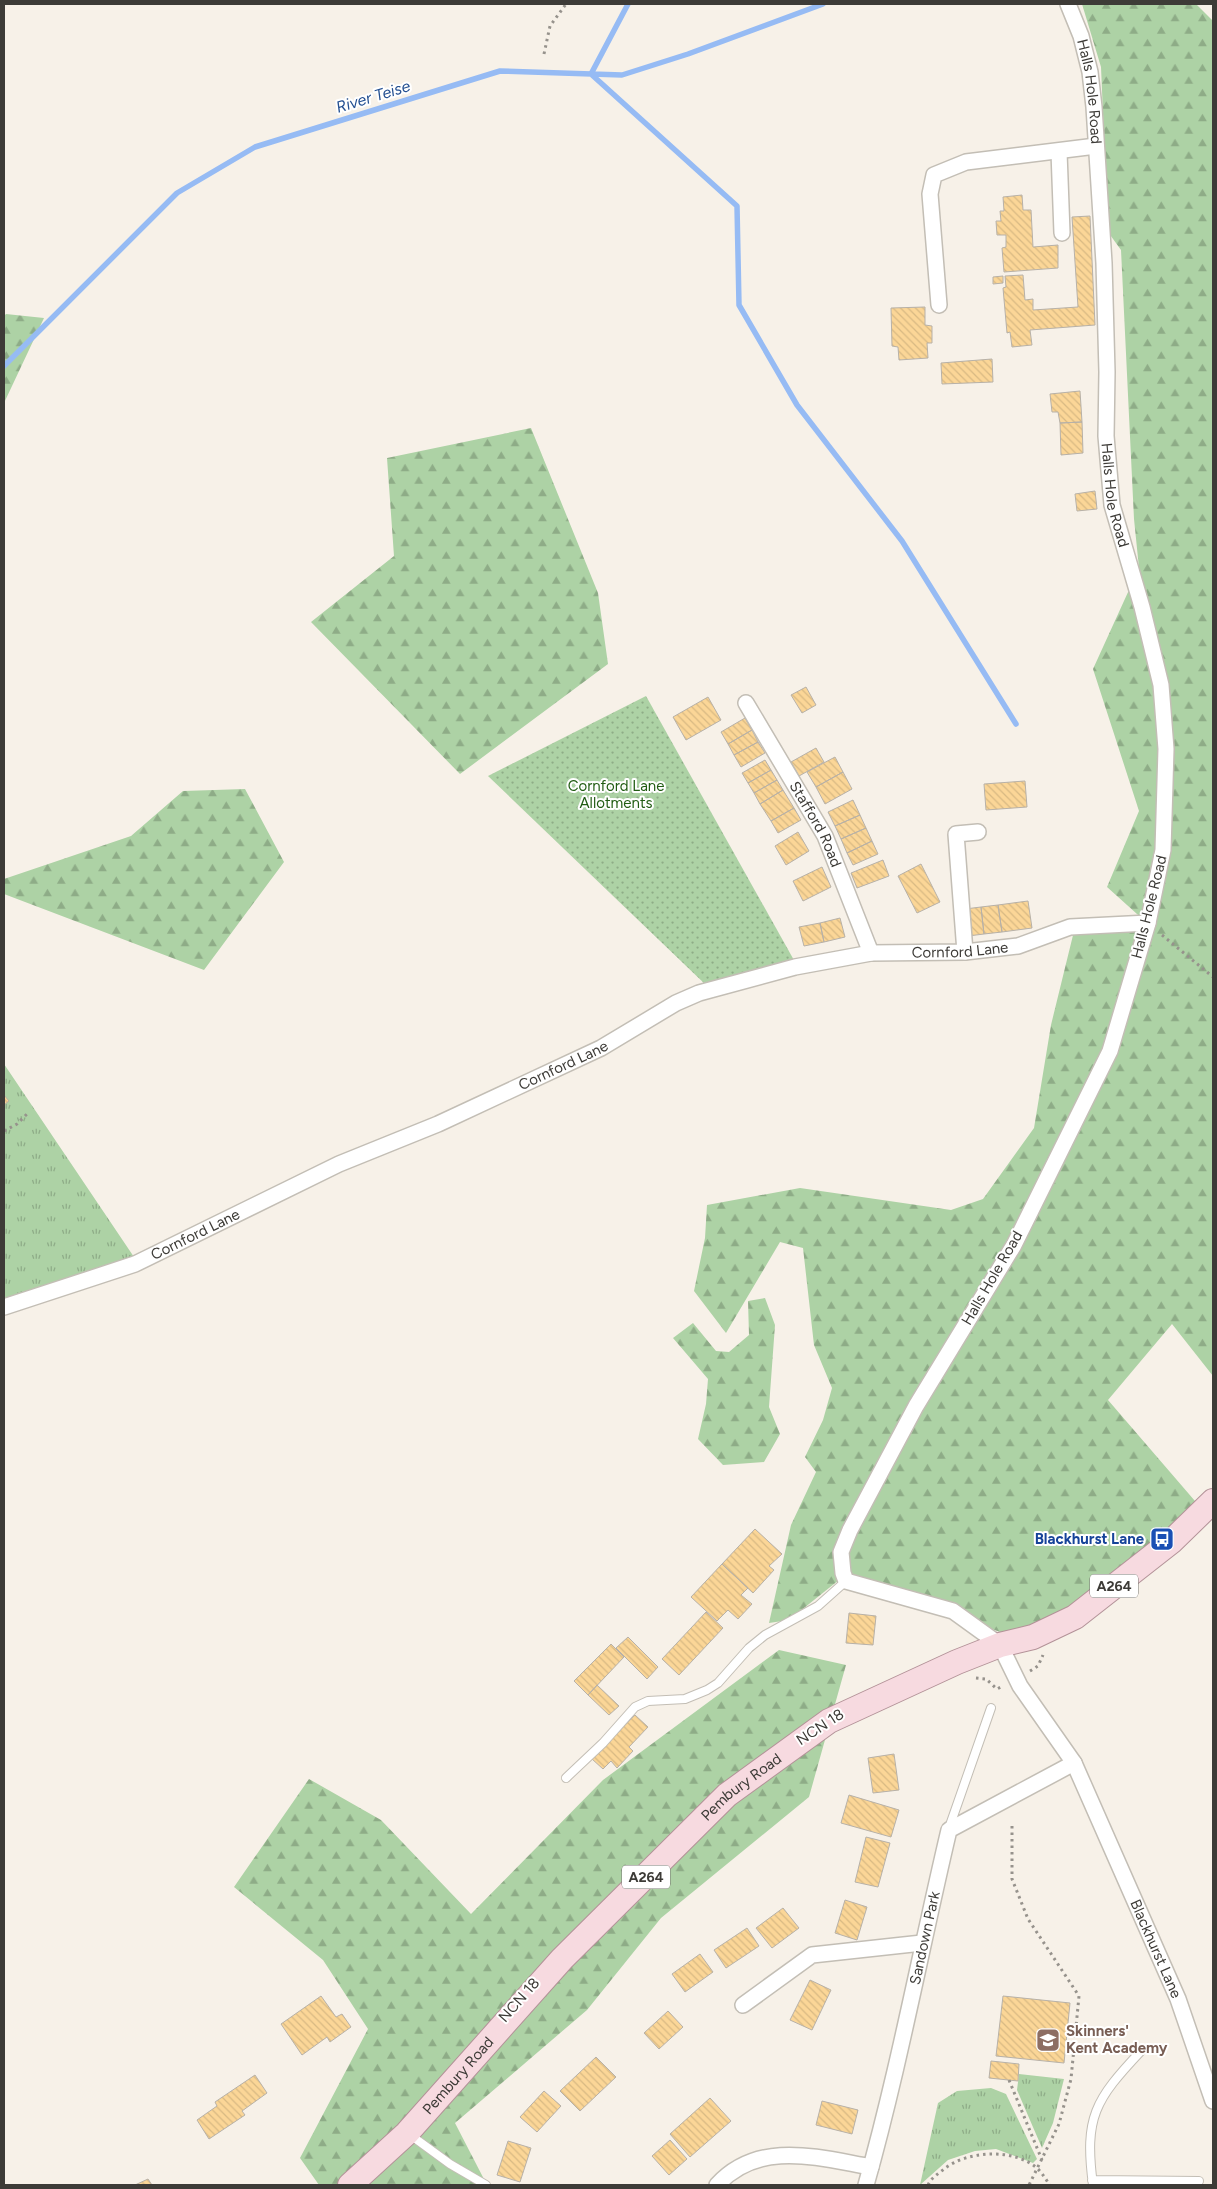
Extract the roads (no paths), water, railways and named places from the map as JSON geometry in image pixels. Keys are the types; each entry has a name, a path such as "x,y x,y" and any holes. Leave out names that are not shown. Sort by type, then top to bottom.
{"main road":[{"name":"Pembury Road","path":"350,2185 407,2133 562,1959 727,1796 829,1721 957,1662 1000,1646 1033,1637 1075,1617 1172,1541 1213,1502"}],"street":[{"name":"Halls Hole Road","path":"846,1581 843,1573 842,1552 850,1530 916,1406 1014,1245 1110,1051 1148,923 1164,850 1166,749 1161,685 1142,607 1112,505 1106,436 1106,323 1090,72 1081,36 1068,4"},
{"path":"939,305 930,194 934,175 966,162 1096,146"},
{"path":"1059,152 1062,233"},
{"name":"Stafford Road","path":"746,703 826,836 871,953"},
{"path":"965,952 956,834 978,832"},
{"name":"Cornford Lane","path":"4,1307 135,1264 339,1164 438,1124 601,1048 676,1003 699,993 795,967 871,953 965,952 1018,946 1070,928 1148,923"},
{"path":"846,1581 953,1611 1000,1646"},
{"name":"Blackhurst Lane","path":"1000,1646 1020,1686 1074,1762 1178,1999 1213,2101"},
{"path":"949,1830 1074,1762"},
{"name":"Sandown Park","path":"866,2185 888,2106 922,1943 949,1830"},
{"path":"743,2005 812,1956 922,1943"},
{"path":"717,2185 747,2163 769,2156 796,2153 872,2167"}],"lane":[{"path":"566,1778 604,1742 635,1707 648,1701 685,1699 707,1690 718,1683 749,1648 765,1635 818,1606 846,1581"},
{"path":"949,1830 991,1708"},
{"path":"1141,2051 1114,2080 1096,2108 1089,2140 1093,2182 1200,2181"},
{"path":"407,2133 415,2136 450,2164 486,2185"}],"waterway":[{"path":"591,74 628,4"},
{"name":"River Teise","path":"4,366 177,193 255,147 500,71 622,75 688,54 823,4"},
{"path":"591,74 737,206 739,305 797,405 902,541 1016,724"}],"place":[{"name":"Blackhurst Lane","path":"1162,1539"},
{"name":"Skinners' Kent Academy","path":"1048,2040"}],"park label":[{"name":"Cornford Lane Allotments","path":"616,794"}]}
